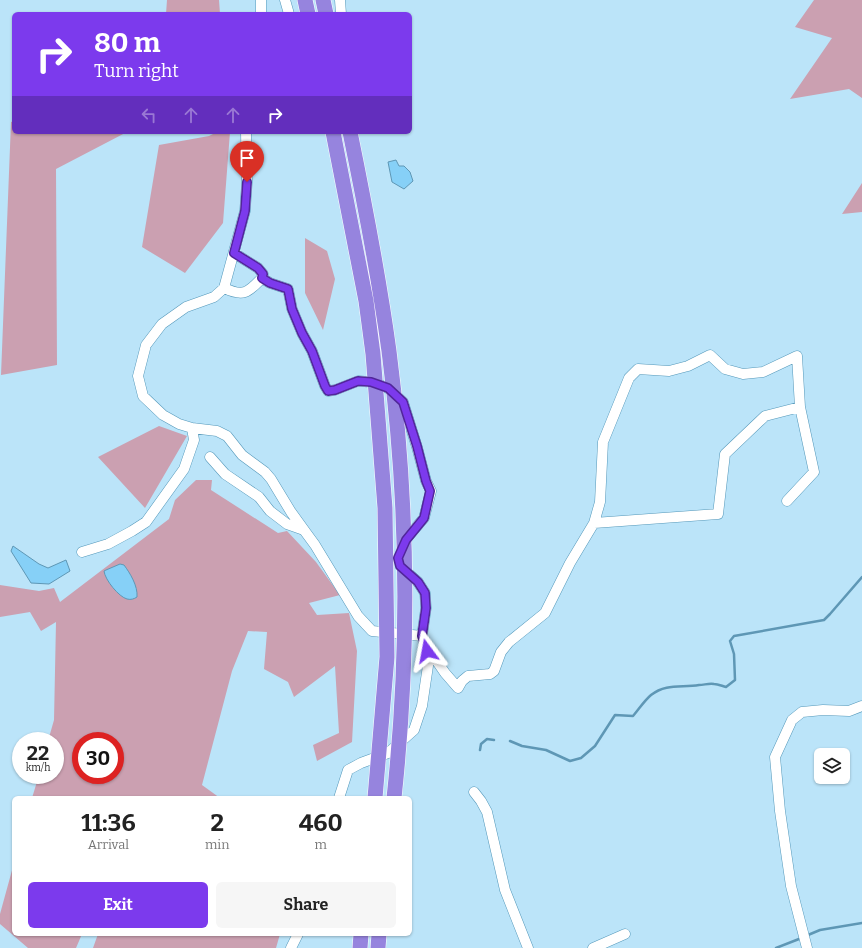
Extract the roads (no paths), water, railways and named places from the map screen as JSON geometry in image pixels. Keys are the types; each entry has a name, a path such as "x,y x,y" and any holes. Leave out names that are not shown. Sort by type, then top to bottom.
{"highway":[{"path":"305,0 308,12"},
{"path":"323,0 326,12"},
{"path":"333,134 367,308 373,354 385,508 387,657 375,796"},
{"path":"350,134 379,283 389,351 403,517 403,663 401,720 394,796"},
{"path":"360,948 362,936"},
{"path":"378,948 379,936"}],"street":[{"path":"261,0 261,12"},
{"path":"285,0 288,12"},
{"path":"340,0 341,12"},
{"path":"246,134 247,182 245,211 224,288 214,297 186,307 162,324 146,345 138,376 143,396 162,415 179,424 192,428 217,431 226,436 242,455 265,472 271,479 290,512 316,545 358,616 372,631 422,636"},
{"path":"224,288 236,293 244,292 254,287 262,278 263,274 258,268 234,253"},
{"path":"262,278 270,283 288,289 292,309 302,333 312,351 328,391 335,390 358,381 371,382 388,388 403,402 430,491 424,518 406,540 398,558 400,566 418,582 425,593 426,608 422,636 429,659 422,706 414,730 388,753 361,763 348,770 340,796"},
{"path":"427,651 434,657 444,673 458,688 462,681 468,676 490,674 494,671 501,652 509,642 545,613 570,563 594,522 600,502 603,442 628,378 638,369 669,371 688,366 710,355 725,369 743,374 763,372 797,356 800,407 814,472 787,501"},
{"path":"594,522 718,514 725,454 765,416 800,407"},
{"path":"82,552 108,544 146,522 184,469 194,440 192,428"},
{"path":"210,457 226,474 259,497 270,511 287,524 304,530"},
{"path":"807,948 791,886 780,811 775,757 792,720 802,712 823,710 849,711 862,706"},
{"path":"474,792 487,812 505,890 528,948"},
{"path":"593,948 625,934"},
{"path":"291,948 297,936"}],"water":[{"path":"396,160 399,166 404,166 410,172 413,181 404,189 392,182 388,162"},
{"path":"13,546 39,564 48,568 66,560 70,571 49,584 31,583 11,551"},
{"path":"120,564 124,565 135,584 137,597 134,599 124,598 116,592 105,575 104,571"}],"waterway":[{"path":"510,741 522,746 546,750 570,761 581,758 595,746 615,715 633,716 646,700 657,691 668,687 710,684 717,684 726,687 735,680 734,654 730,641 734,636 824,620 862,577"},
{"path":"480,750 481,744 487,739 494,740"},
{"path":"808,935 820,930 862,923"},
{"path":"776,948 799,939"}]}
